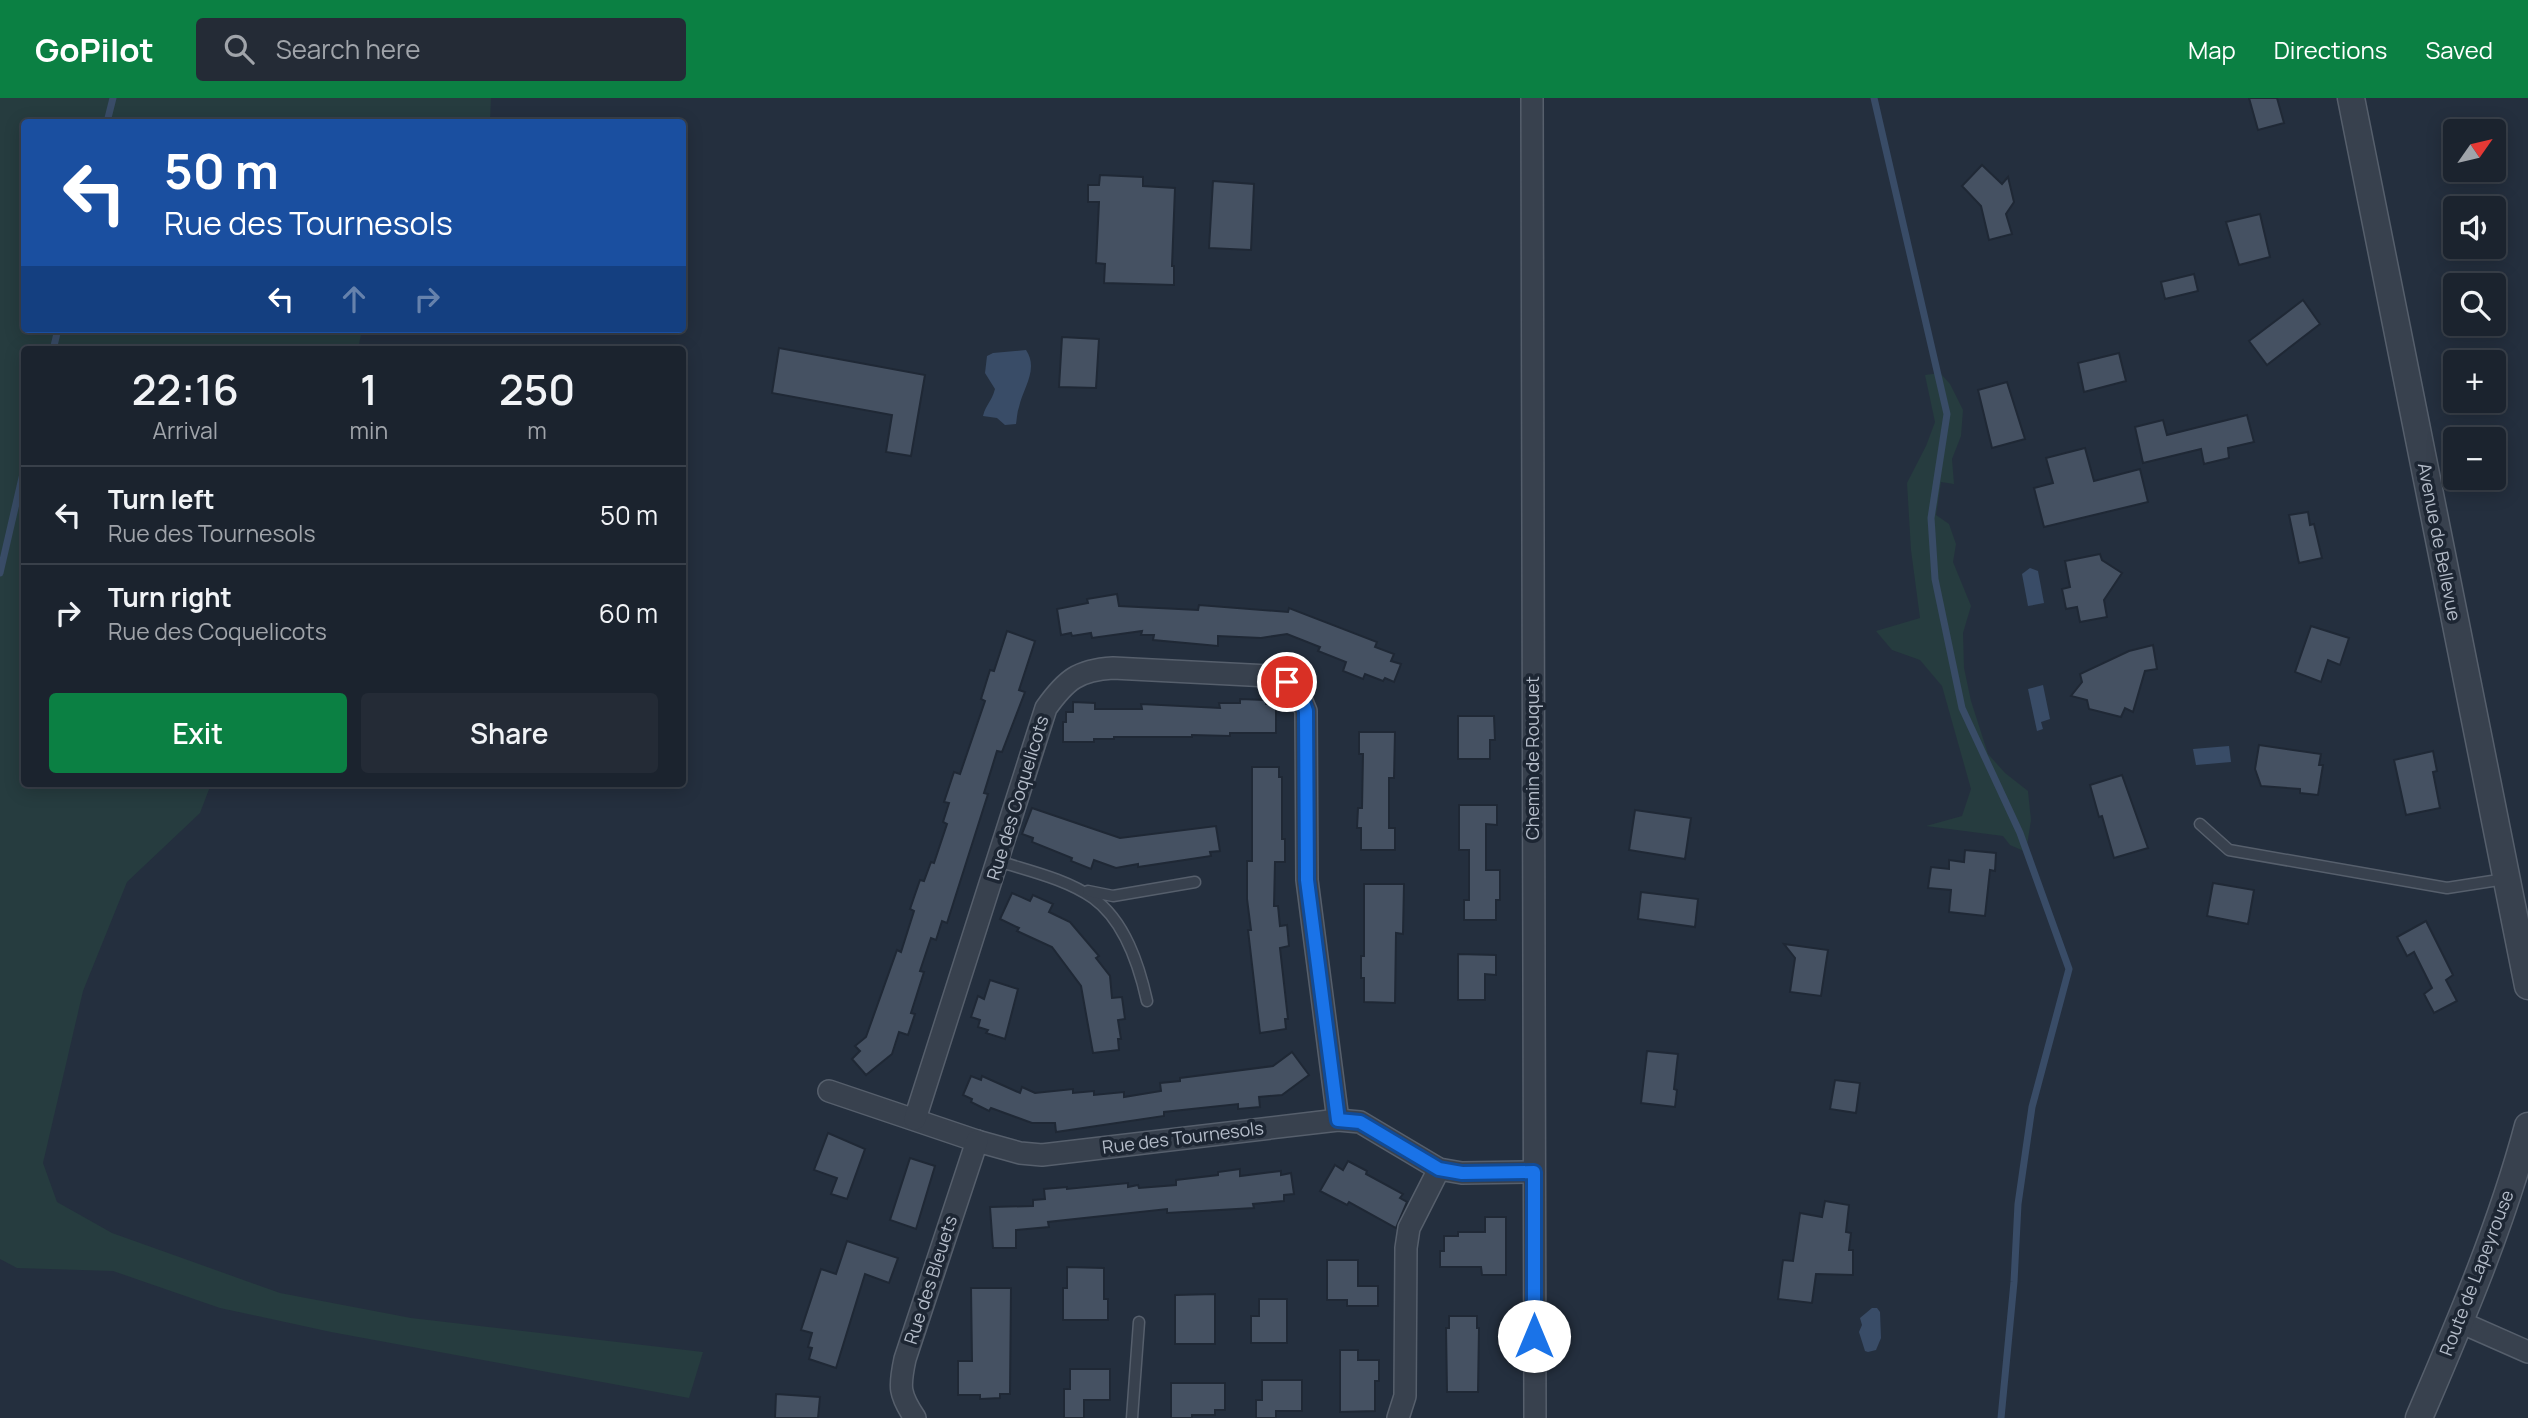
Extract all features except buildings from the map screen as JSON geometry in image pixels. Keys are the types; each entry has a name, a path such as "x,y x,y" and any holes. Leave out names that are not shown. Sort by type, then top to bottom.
{"street":[{"name":"Chemin de Rouquet","path":"1532,98 1535,1418"},
{"name":"Avenue de Bellevue","path":"2351,98 2505,879 2524,945 2528,986"},
{"name":"Rue des Coquelicots","path":"915,1119 1046,708 1062,685 1076,676 1094,669 1113,668 1269,676 1287,682 1301,696 1306,711 1307,880 1338,1120"},
{"name":"Rue des Tournesols","path":"829,1091 1020,1153 1042,1155 1338,1120 1360,1122 1439,1169 1462,1173 1534,1172"},
{"name":"Route de Lapeyrouse","path":"2419,1418 2460,1322 2515,1175 2528,1126"},
{"name":"Rue des Bleuets","path":"915,1418 904,1401 899,1386 902,1372 977,1141"},
{"path":"1398,1418 1405,1396 1406,1248 1409,1228 1439,1169"},
{"path":"2460,1322 2528,1353"}],"lane":[{"path":"2200,824 2229,850 2447,888 2505,879"},
{"path":"998,860 1096,894 1113,896 1195,882"},
{"path":"1068,885 1094,899 1111,916 1129,943 1142,976 1147,1001"},
{"path":"1132,1418 1139,1322"}],"green space":[{"path":"0,98 491,98 490,119 21,119 21,333 361,333 359,346 21,346 21,787 210,787 200,813 127,882 83,991 43,1163 57,1202 112,1233 280,1293 411,1318 703,1352 689,1398 331,1332 220,1308 113,1271 17,1268 0,1259"},
{"path":"1940,373 1950,384 1963,410 1961,436 1952,459 1954,484 1941,482 1936,515 1949,524 1956,544 1953,562 1971,606 1963,633 1964,668 1971,701 1988,754 2005,773 2028,791 2031,820 2026,852 2010,845 2003,836 1926,826 1962,816 1971,789 1942,686 1920,660 1892,650 1876,631 1920,618 1911,550 1907,483 1935,422 1925,375"}],"water":[{"path":"1026,350 1030,357 1031,371 1018,409 1016,424 1005,425 997,418 983,416 995,389 985,373 987,356"},
{"path":"2030,568 2038,571 2044,603 2028,606 2022,574"},
{"path":"2043,685 2050,719 2041,722 2043,729 2037,731 2028,689"},
{"path":"2229,746 2231,762 2196,765 2193,749"},
{"path":"1872,1308 1877,1308 1880,1312 1881,1338 1876,1350 1868,1352 1865,1351 1859,1332 1862,1325 1860,1318"}],"waterway":[{"path":"108,119 113,98"},
{"path":"1874,98 1947,414 1931,518 1935,579 1962,708 2020,833 2069,969 2032,1107 2018,1204 2014,1282 2001,1418"},
{"path":"54,346 57,333"},
{"path":"0,573 21,482"}],"route":[{"path":"1287,682 1301,696 1306,711 1307,880 1338,1120 1360,1122 1439,1169 1462,1173 1534,1172 1534,1336"}]}
